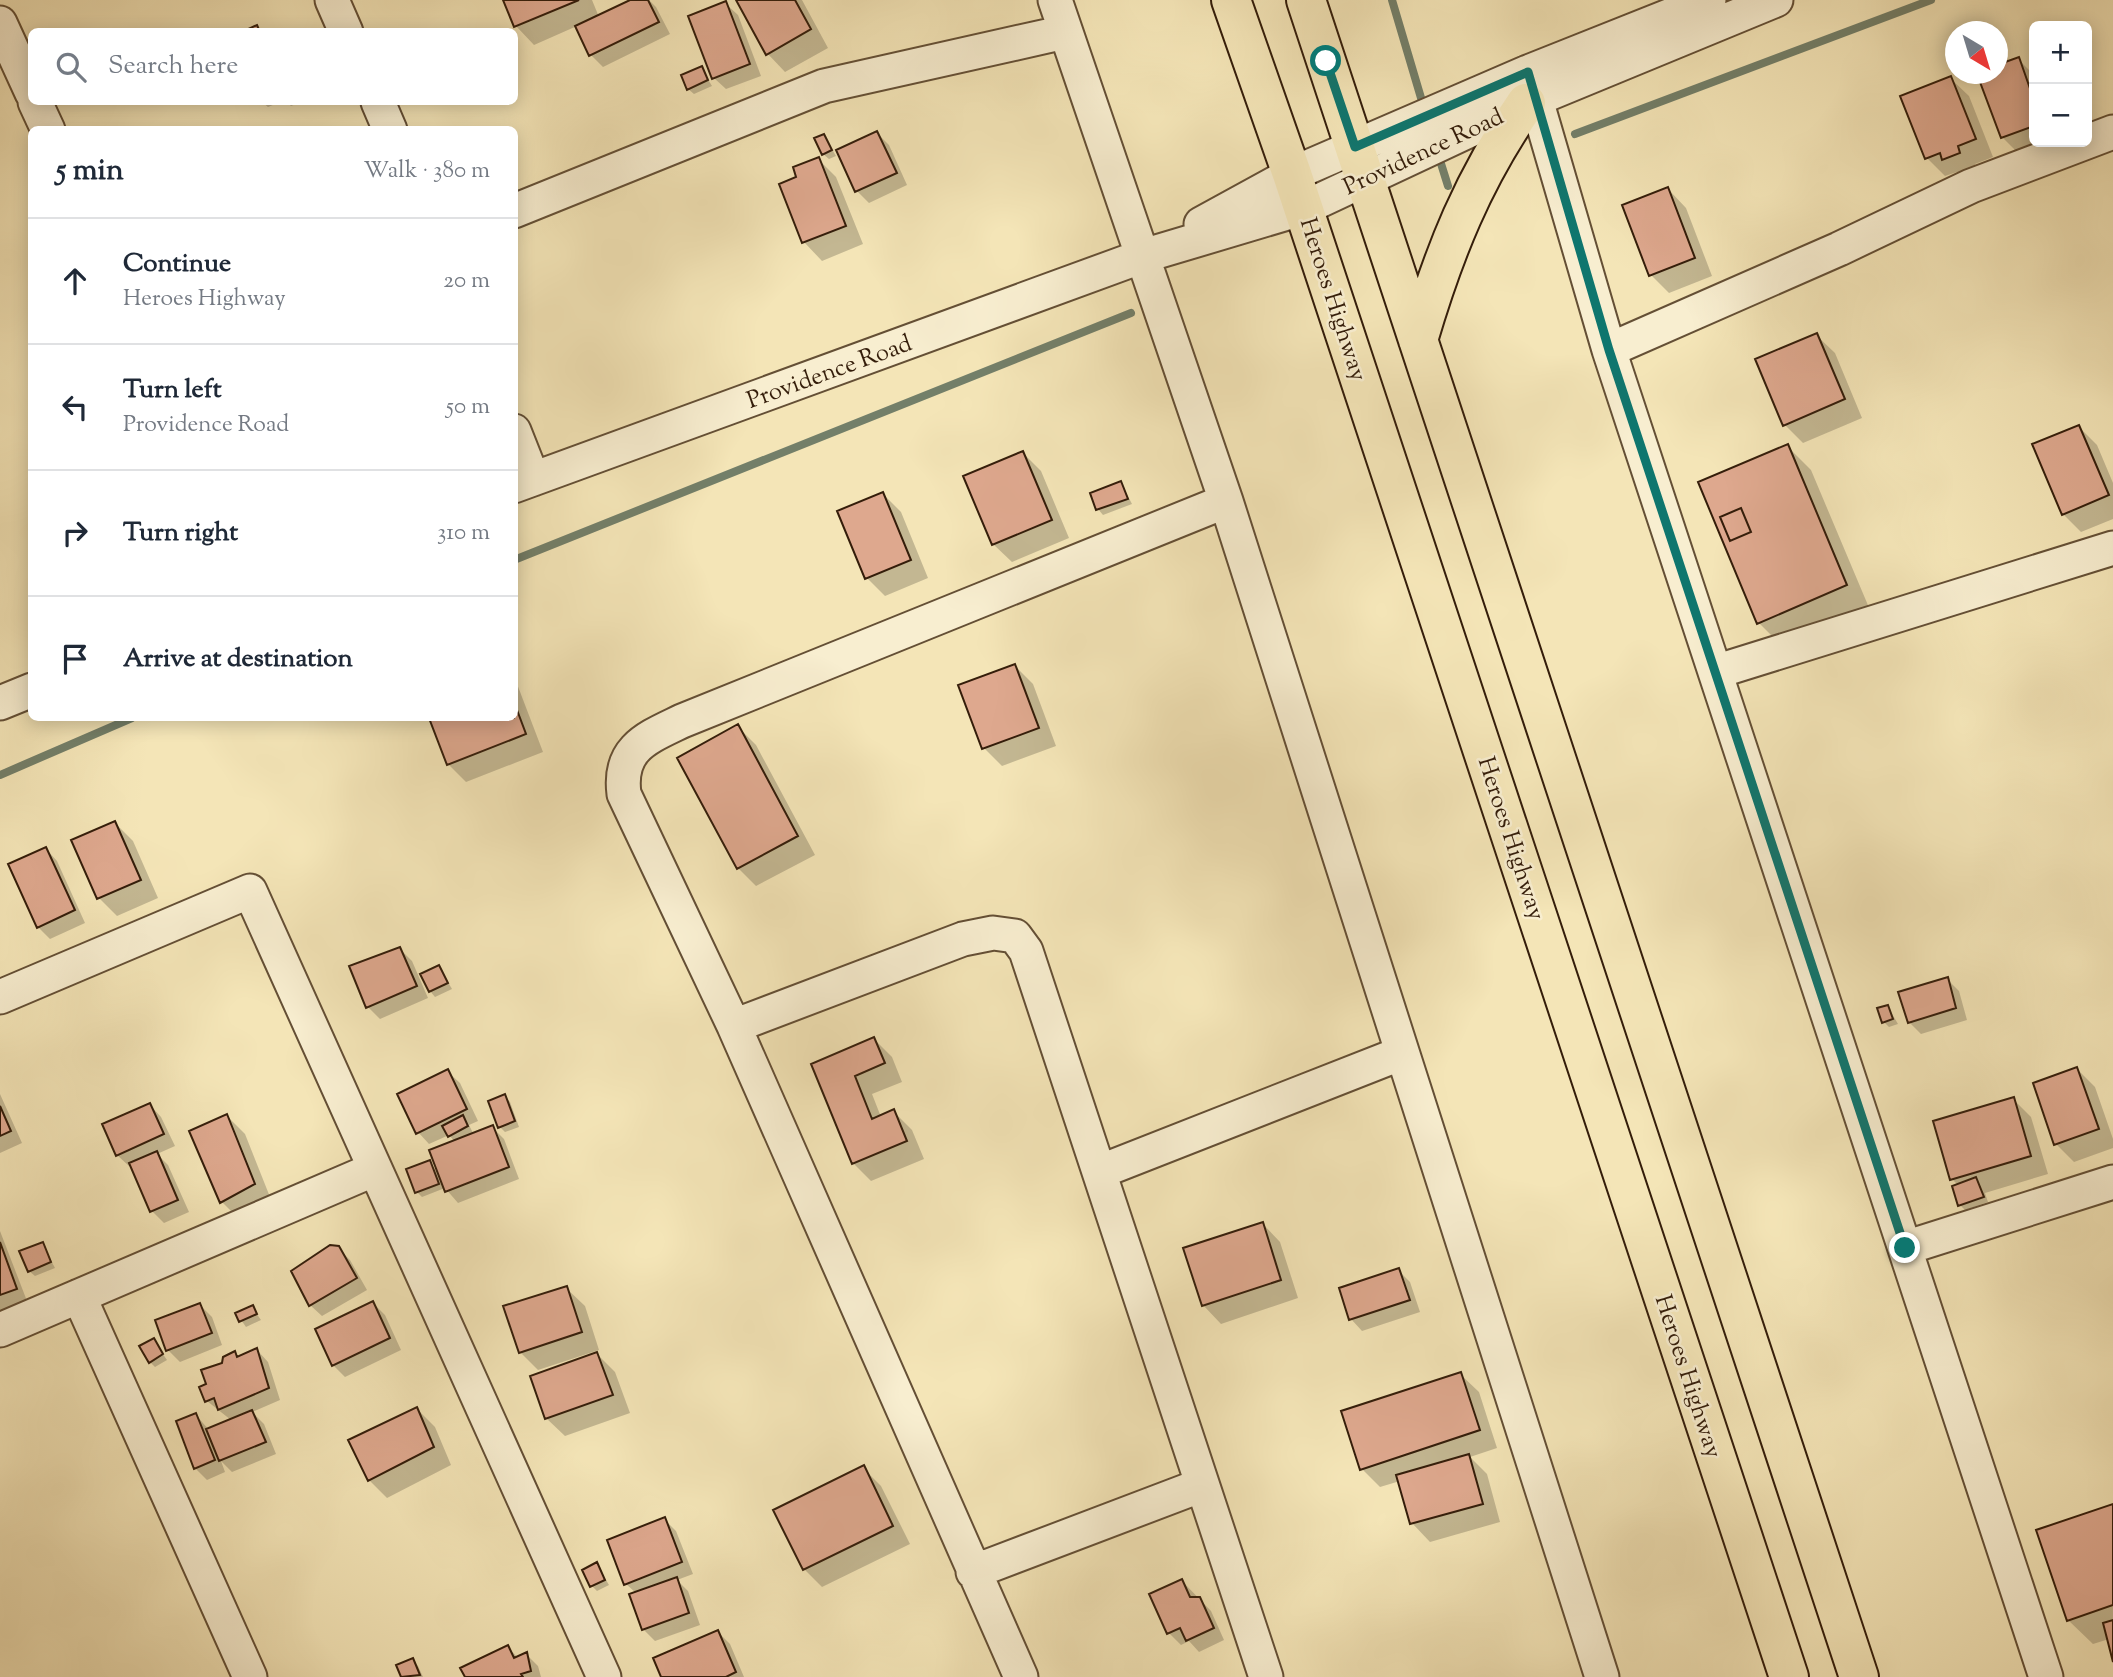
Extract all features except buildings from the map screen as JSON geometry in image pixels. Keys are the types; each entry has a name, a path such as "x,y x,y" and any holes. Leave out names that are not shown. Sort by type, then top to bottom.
{"main road":[{"name":"Heroes Highway","path":"1231,0 1298,191 1788,1677"},
{"path":"1306,0 1859,1677"},
{"path":"1418,341 1442,260 1470,195 1530,91"}],"street":[{"path":"332,0 344,28"},
{"path":"1055,0 1226,501 1602,1677"},
{"name":"Providence Road","path":"1530,91 1709,0"},
{"name":"Providence Road","path":"524,482 1143,256 1298,191 1355,146 1530,91 1776,0"},
{"path":"0,23 28,84"},
{"path":"518,209 824,86 1065,32"},
{"path":"1530,91 1609,350 2046,1677"},
{"path":"36,105 46,126"},
{"path":"379,105 388,126"},
{"path":"1609,350 1839,249 1971,186 2113,132"},
{"path":"518,451 524,482"},
{"path":"1021,1677 734,1026 624,794 622,778 638,743 682,721 1226,501"},
{"path":"1715,672 2113,548"},
{"path":"0,703 28,692"},
{"path":"0,997 250,891 604,1677"},
{"path":"734,1026 962,939 993,933 1015,936 1026,951 1266,1677"},
{"path":"1099,1172 1402,1053"},
{"path":"0,1330 375,1169"},
{"path":"1905,1248 2113,1182"},
{"path":"79,1296 250,1677"},
{"path":"973,1572 1202,1485"}],"waterway":[{"path":"1392,0 1424,108"},
{"path":"1575,134 1931,0"},
{"path":"1438,154 1448,186"},
{"path":"518,558 1131,313"},
{"path":"0,775 125,721"}],"route":[{"path":"1326,61 1355,147 1528,72 1609,350 1905,1248"}]}
